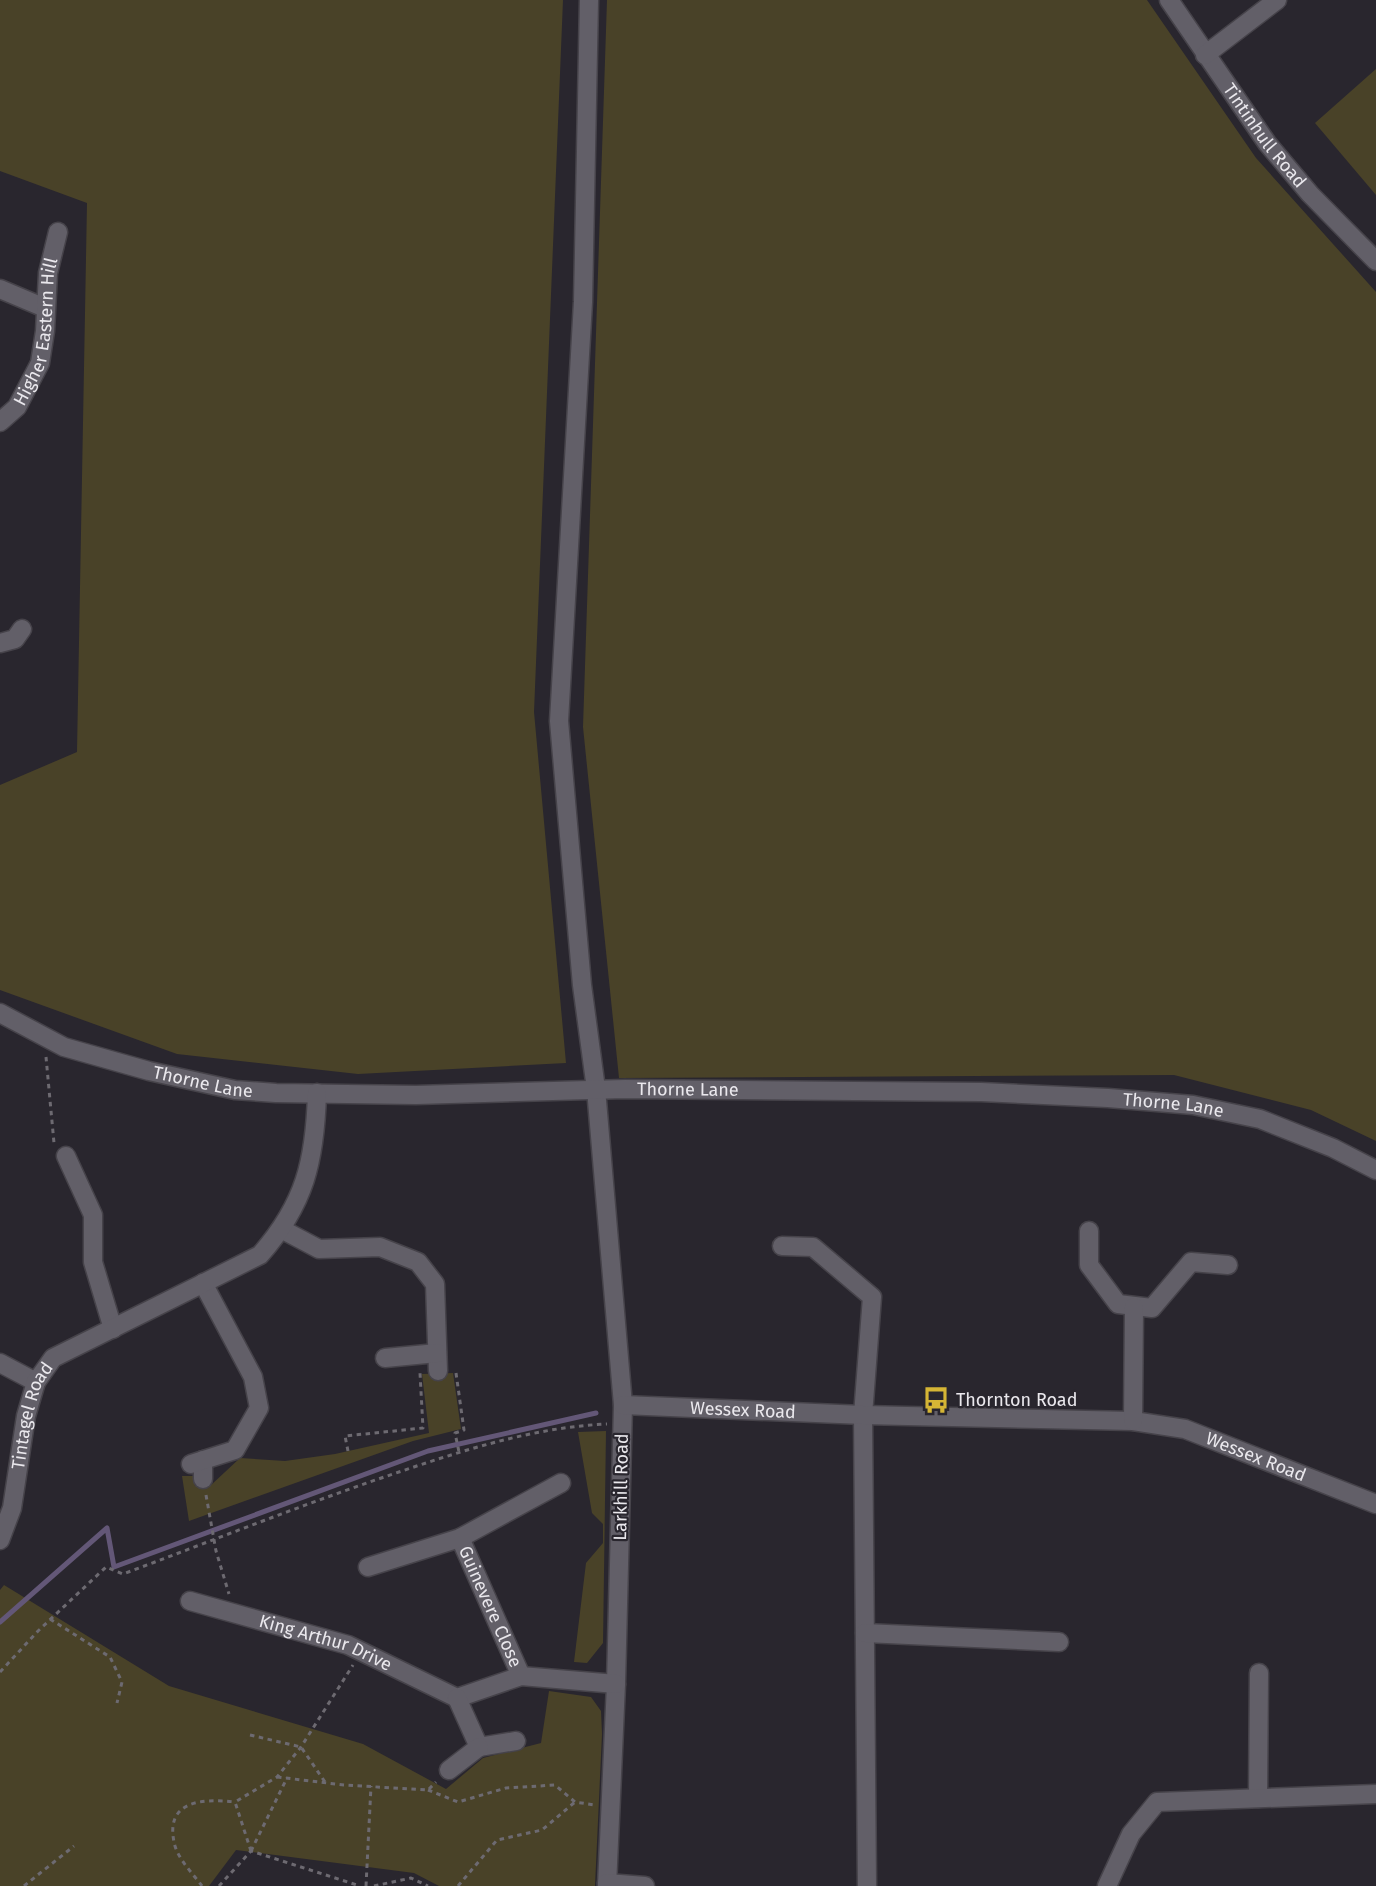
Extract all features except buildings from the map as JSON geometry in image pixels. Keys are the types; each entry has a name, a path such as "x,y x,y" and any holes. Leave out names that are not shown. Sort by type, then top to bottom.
{"street":[{"name":"Larkhill Road","path":"589,0 583,302 559,722 582,985 596,1089 623,1414 616,1684 607,1885"},
{"name":"Tintinhull Road","path":"1169,0 1205,55 1288,168 1376,261"},
{"path":"1205,55 1277,0"},
{"name":"Higher Eastern Hill","path":"0,422 17,407 40,363 45,331 48,273 58,232"},
{"path":"0,289 45,308"},
{"path":"0,644 15,639 22,628"},
{"name":"Thorne Lane","path":"0,1012 64,1047 189,1081 235,1090 416,1095 596,1089 981,1092 1193,1105 1260,1119 1333,1148 1376,1170"},
{"name":"Tintagel Road","path":"0,1540 12,1508 26,1416 36,1382 53,1358 260,1255 283,1230 303,1192 316,1131 317,1094"},
{"path":"66,1156 93,1215 93,1262 113,1329"},
{"path":"283,1230 319,1249 380,1247 418,1262 435,1284 438,1371"},
{"path":"1089,1231 1089,1264 1118,1304 1152,1308 1191,1262 1228,1265"},
{"path":"782,1246 813,1247 872,1297 863,1415 867,1886"},
{"path":"203,1283 254,1377 259,1408 234,1450 197,1462 203,1479"},
{"path":"1133,1421 1134,1307"},
{"path":"385,1358 437,1353"},
{"path":"0,1362 36,1382"},
{"name":"Wessex Road","path":"623,1414 863,1415 1133,1421 1185,1429 1376,1504"},
{"name":"Guinevere Close","path":"368,1568 460,1538 561,1483"},
{"name":"Guinevere Close","path":"460,1538 521,1676"},
{"name":"King Arthur Drive","path":"190,1600 348,1645 457,1698"},
{"path":"865,1633 1059,1642"},
{"path":"1258,1798 1259,1673"},
{"path":"479,1747 457,1698 521,1676 616,1684"},
{"path":"449,1770 479,1747 516,1741"},
{"path":"1107,1886 1131,1834 1157,1802 1376,1794"},
{"path":"607,1885 645,1886"}],"path":[{"path":"45,1037 55,1147 66,1156"},
{"path":"438,1371 455,1370 464,1430 455,1432 459,1453"},
{"path":"348,1451 345,1436 423,1428 418,1373"},
{"path":"0,1672 50,1619 106,1567 123,1574 214,1538 361,1485 459,1453 623,1414"},
{"path":"203,1479 214,1538 236,1614"},
{"path":"50,1619 110,1657 122,1683 117,1703"},
{"path":"202,1886 176,1848 173,1822 183,1807 207,1799 234,1802 277,1777 301,1747 362,1651"},
{"path":"250,1735 301,1747 325,1782"},
{"path":"428,1790 449,1770"},
{"path":"277,1777 428,1790 458,1802 506,1788 555,1785 575,1802 597,1805"},
{"path":"219,1886 251,1851 287,1778"},
{"path":"366,1886 371,1786"},
{"path":"234,1802 251,1851"},
{"path":"459,1886 497,1840 542,1830 575,1802"},
{"path":"24,1886 74,1846"},
{"path":"251,1851 360,1886"},
{"path":"374,1886 411,1878 428,1886"}],"shaded area":[{"path":"0,0 563,0 534,712 566,1063 358,1074 177,1054 0,990 0,785 77,752 87,203 0,171"},
{"path":"607,0 1147,0 1256,158 1376,292 1376,1141 1311,1110 1174,1075 619,1078 583,727"},
{"path":"1376,69 1376,195 1315,123"},
{"path":"453,1373 461,1429 413,1441 189,1521 182,1476 194,1476 195,1486 210,1486 240,1458 285,1461 335,1454 429,1433 422,1374"},
{"path":"606,1431 603,1643 587,1663 574,1662 586,1563 603,1543 603,1524 592,1513 578,1432"},
{"path":"4,1585 169,1686 363,1744 446,1789 483,1758 541,1743 549,1691 591,1697 601,1711 602,1734 595,1886 439,1886 414,1873 236,1850 209,1886 0,1886 0,1590"}],"waterway":[{"path":"0,1622 107,1528 114,1567 428,1451 596,1413"}],"place":[{"name":"Thornton Road","path":"936,1400"}]}
